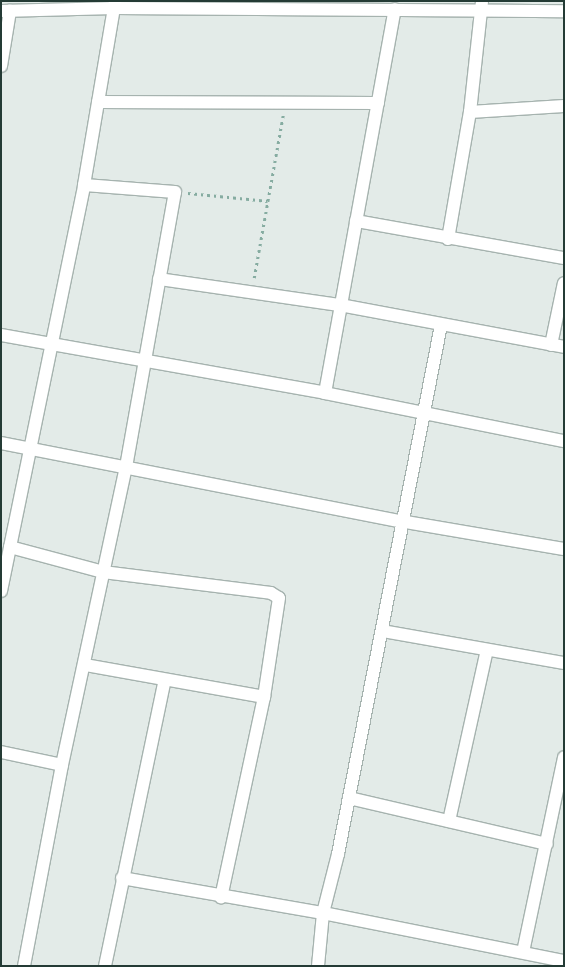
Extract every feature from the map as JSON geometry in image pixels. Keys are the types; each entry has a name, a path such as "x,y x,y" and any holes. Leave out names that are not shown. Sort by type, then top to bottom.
{"street":[{"path":"1,591 84,185 115,5"},
{"path":"1,66 6,11 115,5 395,8 482,6 564,11"},
{"path":"448,239 470,112 482,6"},
{"path":"325,394 395,8"},
{"path":"98,102 378,103"},
{"path":"470,112 564,106"},
{"path":"24,966 62,765 126,467 175,192 84,185"},
{"path":"356,221 448,239 564,258"},
{"path":"159,279 340,305 564,347"},
{"path":"551,345 564,283"},
{"path":"318,966 323,913 349,798 382,631 400,521 441,325"},
{"path":"1,335 145,363 325,394 564,441"},
{"path":"1,443 400,521 564,549"},
{"path":"10,547 103,572 271,593 278,598 280,606 264,697 222,897"},
{"path":"382,631 564,663"},
{"path":"449,821 486,650"},
{"path":"85,665 264,697"},
{"path":"105,966 165,680"},
{"path":"1,752 62,765"},
{"path":"523,952 548,844 564,757"},
{"path":"349,798 548,844"},
{"path":"122,878 222,897 323,913 564,960"}],"path":[{"path":"252,292 285,104"},
{"path":"175,192 268,201"}]}
